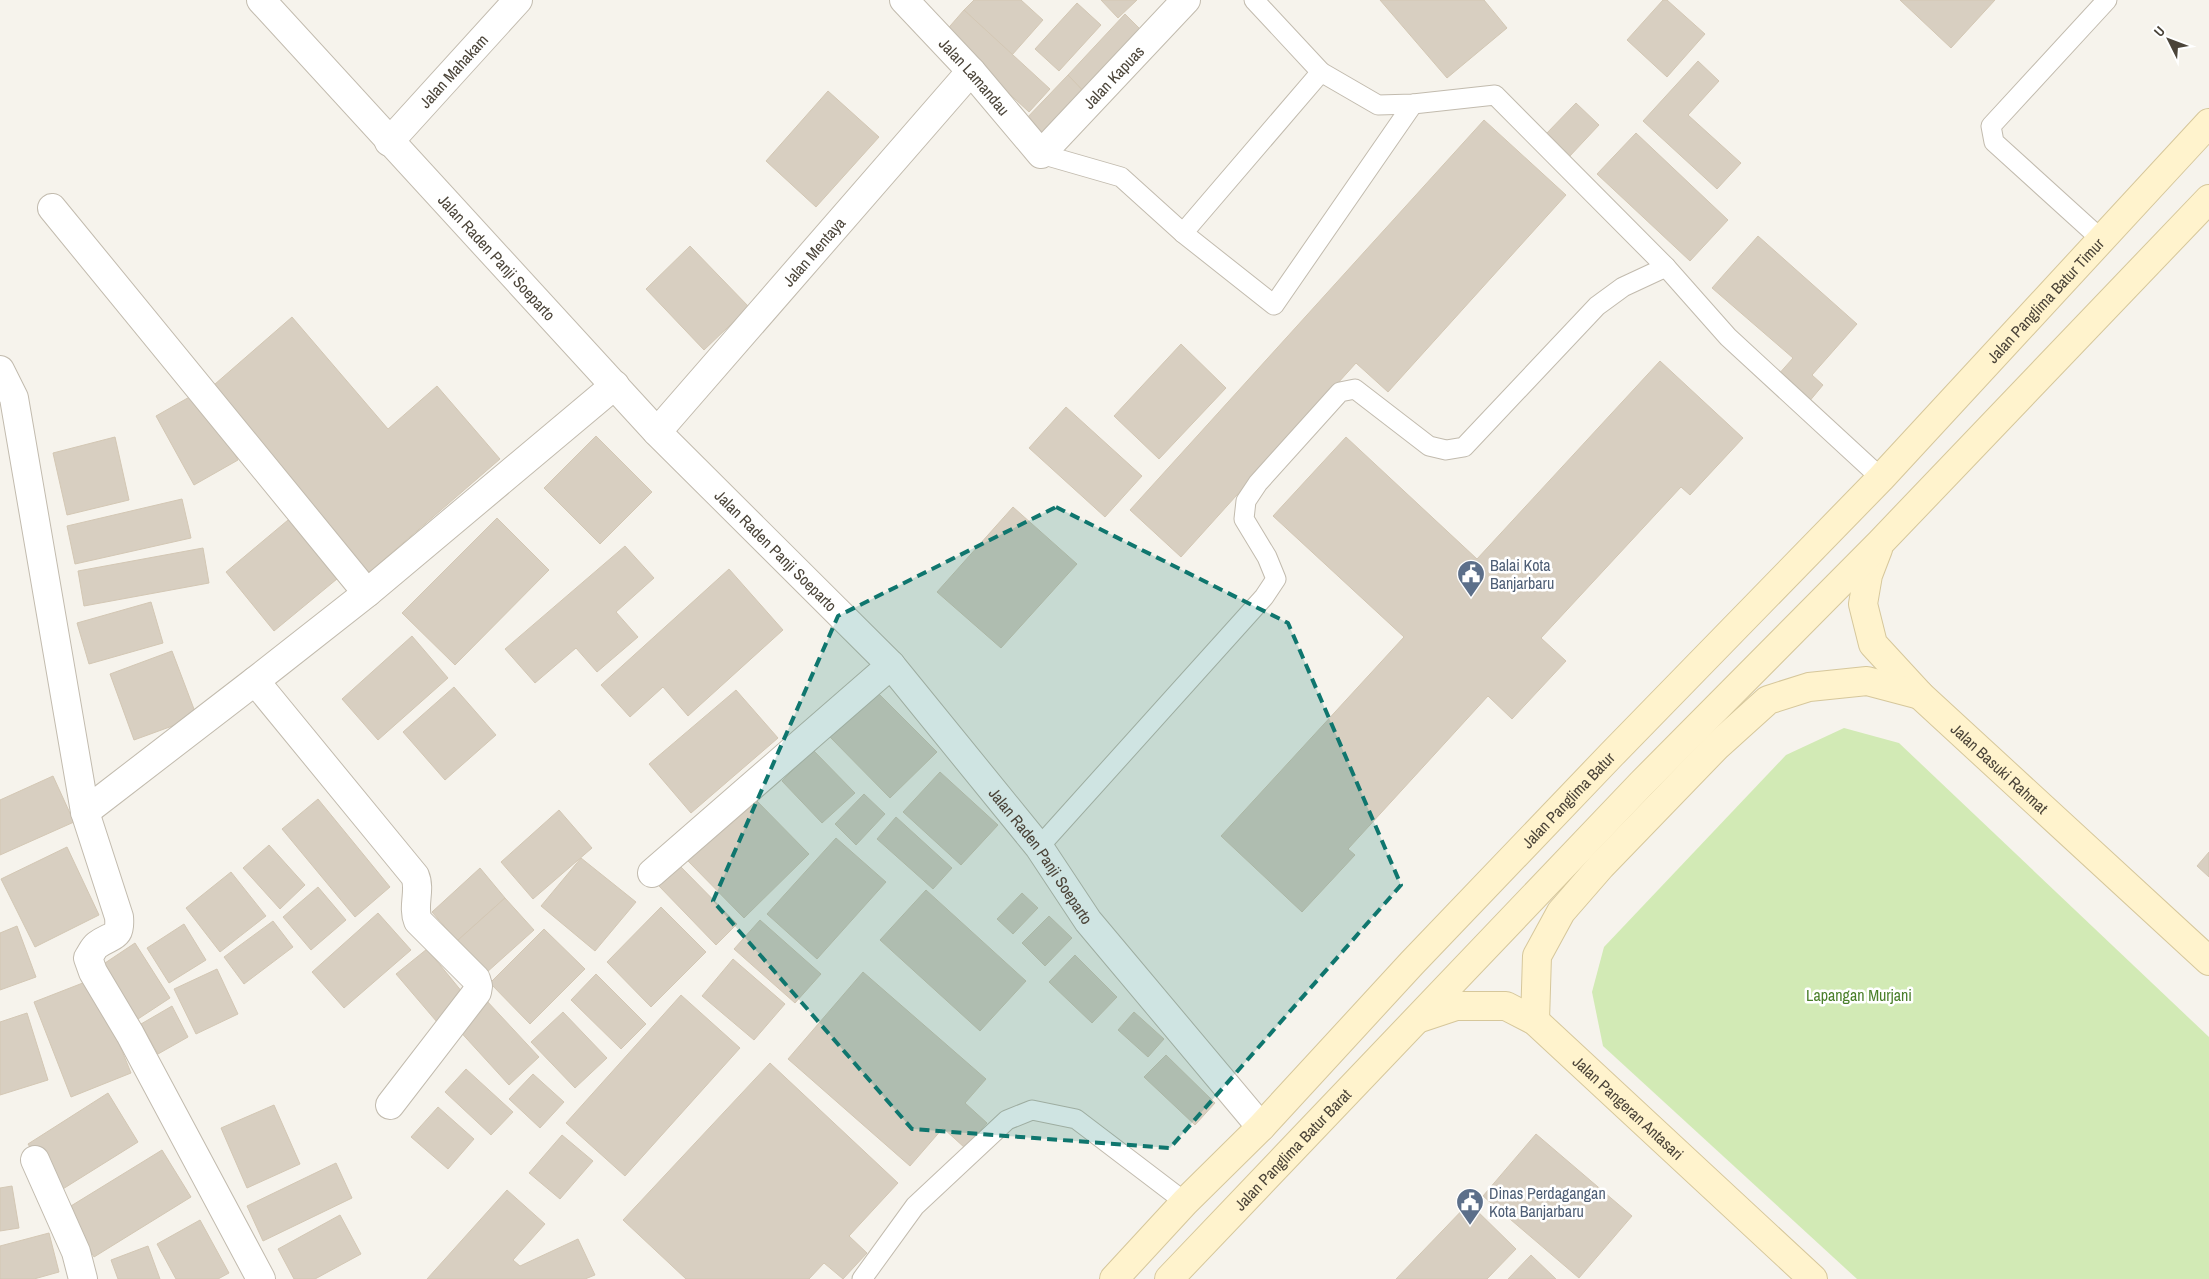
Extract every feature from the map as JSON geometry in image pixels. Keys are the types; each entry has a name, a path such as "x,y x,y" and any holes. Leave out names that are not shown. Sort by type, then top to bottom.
{"main road":[{"name":"Jalan Panglima Batur Timur","path":"1881,478 2209,123"},
{"path":"1416,1019 1642,783 1880,543 2209,199"},
{"name":"Jalan Panglima Batur","path":"1261,1127 1426,949 1612,754 1881,478"},
{"name":"Jalan Basuki Rahmat","path":"1880,543 1868,575 1863,604 1873,644 1920,694 2209,961"},
{"path":"1535,1021 1537,956 1561,912 1601,866 1710,753 1768,700 1809,687 1867,681 1920,694"},
{"name":"Jalan Pangeran Antasari","path":"1416,1019 1456,1006 1506,1006 1535,1021 1813,1279"},
{"name":"Jalan Panglima Batur Barat","path":"1168,1279 1416,1019"},
{"path":"1114,1279 1185,1202 1261,1127"}],"street":[{"name":"Jalan Raden Panji Soeparto","path":"261,0 389,142 657,432 891,665 1039,847 1088,921 1261,1127"},
{"name":"Jalan Mahakam","path":"389,142 518,0"},
{"name":"Jalan Lamandau","path":"904,0 971,71 1041,154"},
{"name":"Jalan Kapuas","path":"1041,154 1186,0"},
{"name":"Jalan Mentaya","path":"657,432 971,71"},
{"path":"52,208 367,593"},
{"path":"0,370 14,398 85,812 118,917 120,929 114,936 95,946 88,958 93,972 130,1034 261,1279"},
{"path":"85,812 256,682 367,593 614,385"},
{"path":"652,873 891,665"},
{"path":"256,682 415,876 416,915 418,921 476,978 477,992 390,1105"},
{"path":"35,1160 76,1252 83,1279"}],"lane":[{"path":"1254,0 1321,72 1378,105 1413,104 1495,95 1666,267 1728,337 1881,478"},
{"path":"2102,240 1994,142 1991,126 2107,0"},
{"path":"1183,233 1321,72"},
{"path":"1041,154 1121,177 1183,233 1274,305 1413,104"},
{"path":"1039,847 1264,597 1276,579 1268,557 1244,519 1246,501 1258,483 1340,392 1355,389 1429,446 1446,450 1464,447 1597,306 1623,288 1666,267"},
{"path":"862,1279 915,1206 1006,1120 1032,1110 1076,1119 1185,1202"}],"highlighted area":[{"path":"1056,507 1288,623 1401,885 1170,1148 912,1129 713,901 838,616"}],"green space":[{"name":"Lapangan Murjani","path":"1844,728 1899,743 2209,1037 2209,1279 1857,1279 1603,1046 1592,992 1604,947 1786,755"}],"building":[{"path":"974,0 1021,0 1043,20 1012,55 964,10"},
{"path":"1101,0 1137,0 1118,18"},
{"path":"1380,0 1484,0 1507,28 1447,78"},
{"path":"1663,0 1667,0 1705,34 1667,77 1627,40"},
{"path":"1900,0 1995,0 1951,48"},
{"path":"1077,3 1101,25 1059,71 1035,49"},
{"path":"964,10 1050,89 1029,112 944,33"},
{"path":"1125,14 1144,33 1086,94 1068,75"},
{"path":"1698,61 1719,81 1688,115 1741,163 1717,189 1643,121"},
{"path":"1068,75 1086,94 1043,139 1024,121"},
{"path":"828,91 879,137 816,207 766,161"},
{"path":"1576,103 1599,125 1569,157 1546,134"},
{"path":"1484,120 1566,195 1388,392 1356,363 1181,557 1130,510"},
{"path":"1636,133 1728,220 1690,261 1597,174"},
{"path":"1758,236 1857,324 1812,375 1823,385 1808,403 1777,376 1793,358 1712,288"},
{"path":"690,246 749,307 704,350 646,289"},
{"path":"292,317 388,429 437,386 500,459 366,575 207,391"},
{"path":"1181,344 1226,388 1159,459 1114,416"},
{"name":"Balai Kota Banjarbaru","path":"1660,361 1743,438 1690,495 1681,487 1541,638 1566,661 1512,719 1488,696 1348,849 1355,855 1302,912 1221,836 1404,637 1273,516 1346,437 1477,559"},
{"path":"200,391 238,460 194,485 156,416"},
{"path":"1066,407 1142,476 1105,517 1029,448"},
{"path":"596,436 652,492 600,544 544,488"},
{"path":"115,437 129,500 67,515 53,453"},
{"path":"182,499 191,538 75,564 67,526"},
{"path":"1013,507 1077,564 1001,648 937,592"},
{"path":"294,515 343,574 274,631 226,572"},
{"path":"497,518 549,570 455,665 402,613"},
{"path":"625,546 654,578 616,612 638,637 597,672 576,648 535,683 505,649"},
{"path":"203,548 209,583 84,606 78,571"},
{"path":"729,569 783,630 688,716 663,687 630,717 601,685"},
{"path":"151,602 163,643 89,664 77,623"},
{"path":"412,636 448,678 378,740 342,699"},
{"path":"172,651 197,717 134,740 110,674"},
{"path":"454,687 496,735 445,780 403,732"},
{"path":"736,690 778,738 691,813 649,764"},
{"path":"876,691 937,752 890,798 830,737"},
{"path":"813,750 855,793 822,823 782,781"},
{"path":"940,772 998,825 961,865 903,812"},
{"path":"53,776 74,822 0,855 0,800"},
{"path":"864,794 885,814 856,845 835,824"},
{"path":"753,797 809,854 744,918 688,861"},
{"path":"318,799 390,887 355,917 282,829"},
{"path":"559,810 592,848 533,899 501,862"},
{"path":"896,817 952,868 933,889 877,839"},
{"path":"836,838 886,882 817,959 767,914"},
{"path":"269,845 305,885 280,909 243,868"},
{"path":"67,847 99,915 35,947 1,879"},
{"path":"2209,852 2209,877 2197,866"},
{"path":"581,858 636,902 595,951 541,906"},
{"path":"680,866 737,924 716,945 659,886"},
{"path":"480,868 505,898 457,941 432,912"},
{"path":"231,872 266,916 220,952 186,908"},
{"path":"318,887 346,920 311,950 283,917"},
{"path":"926,890 1026,981 980,1031 880,940"},
{"path":"1022,893 1038,908 1013,934 997,919"},
{"path":"505,898 534,930 486,973 457,941"},
{"path":"661,907 706,952 651,1007 607,962"},
{"path":"378,913 411,950 344,1008 312,972"},
{"path":"1049,916 1072,938 1045,966 1022,943"},
{"path":"760,920 821,974 795,1003 734,949"},
{"path":"273,921 293,947 244,984 224,957"},
{"path":"184,924 206,960 169,983 147,948"},
{"path":"17,926 36,977 0,990 0,933"},
{"path":"544,929 585,969 530,1024 490,983"},
{"path":"135,943 170,998 138,1019 102,965"},
{"path":"427,949 467,998 437,1022 396,974"},
{"path":"1075,955 1117,997 1092,1023 1049,982"},
{"path":"733,959 785,1004 754,1040 702,996"},
{"path":"217,969 238,1014 196,1034 174,989"},
{"path":"863,972 986,1079 965,1103 987,1123 965,1148 943,1128 910,1166 788,1059"},
{"path":"596,974 646,1024 621,1049 571,1000"},
{"path":"93,979 131,1073 71,1097 34,1002"},
{"path":"681,995 740,1048 625,1176 566,1123"},
{"path":"486,1000 539,1057 509,1085 456,1027"},
{"path":"172,1006 188,1037 158,1054 141,1024"},
{"path":"563,1012 607,1058 575,1088 531,1042"},
{"path":"1134,1012 1164,1039 1148,1057 1118,1030"},
{"path":"27,1013 48,1080 0,1095 0,1022"},
{"path":"1166,1055 1215,1103 1195,1125 1144,1077"},
{"path":"770,1063 898,1183 849,1236 867,1253 843,1279 824,1263 809,1279 686,1279 623,1220"},
{"path":"466,1069 513,1112 491,1135 445,1092"},
{"path":"533,1074 564,1102 540,1128 509,1099"},
{"path":"108,1093 138,1142 58,1192 28,1144"},
{"path":"274,1105 300,1164 247,1188 221,1128"},
{"path":"438,1107 474,1139 448,1169 411,1137"},
{"path":"1536,1134 1632,1216 1579,1278 1483,1196"},
{"path":"562,1135 593,1161 560,1199 529,1173"},
{"path":"162,1150 191,1197 94,1257 66,1209"},
{"path":"336,1163 352,1198 263,1241 247,1206"},
{"path":"12,1186 19,1228 0,1231 0,1188"},
{"path":"507,1190 545,1224 513,1260 520,1266 578,1239 595,1275 585,1279 427,1279"},
{"name":"Dinas Perdagangan Kota Banjarbaru","path":"1469,1203 1516,1249 1487,1279 1396,1279"},
{"path":"340,1215 361,1254 315,1279 294,1279 278,1249"},
{"path":"200,1220 229,1273 218,1279 176,1279 157,1244"},
{"path":"49,1233 59,1272 34,1279 0,1279 0,1246"},
{"path":"148,1246 160,1279 118,1279 111,1260"},
{"path":"1531,1255 1556,1279 1508,1279"}],"place":[{"name":"Balai Kota Banjarbaru","path":"1471,598"},
{"name":"Dinas Perdagangan Kota Banjarbaru","path":"1470,1226"}]}
